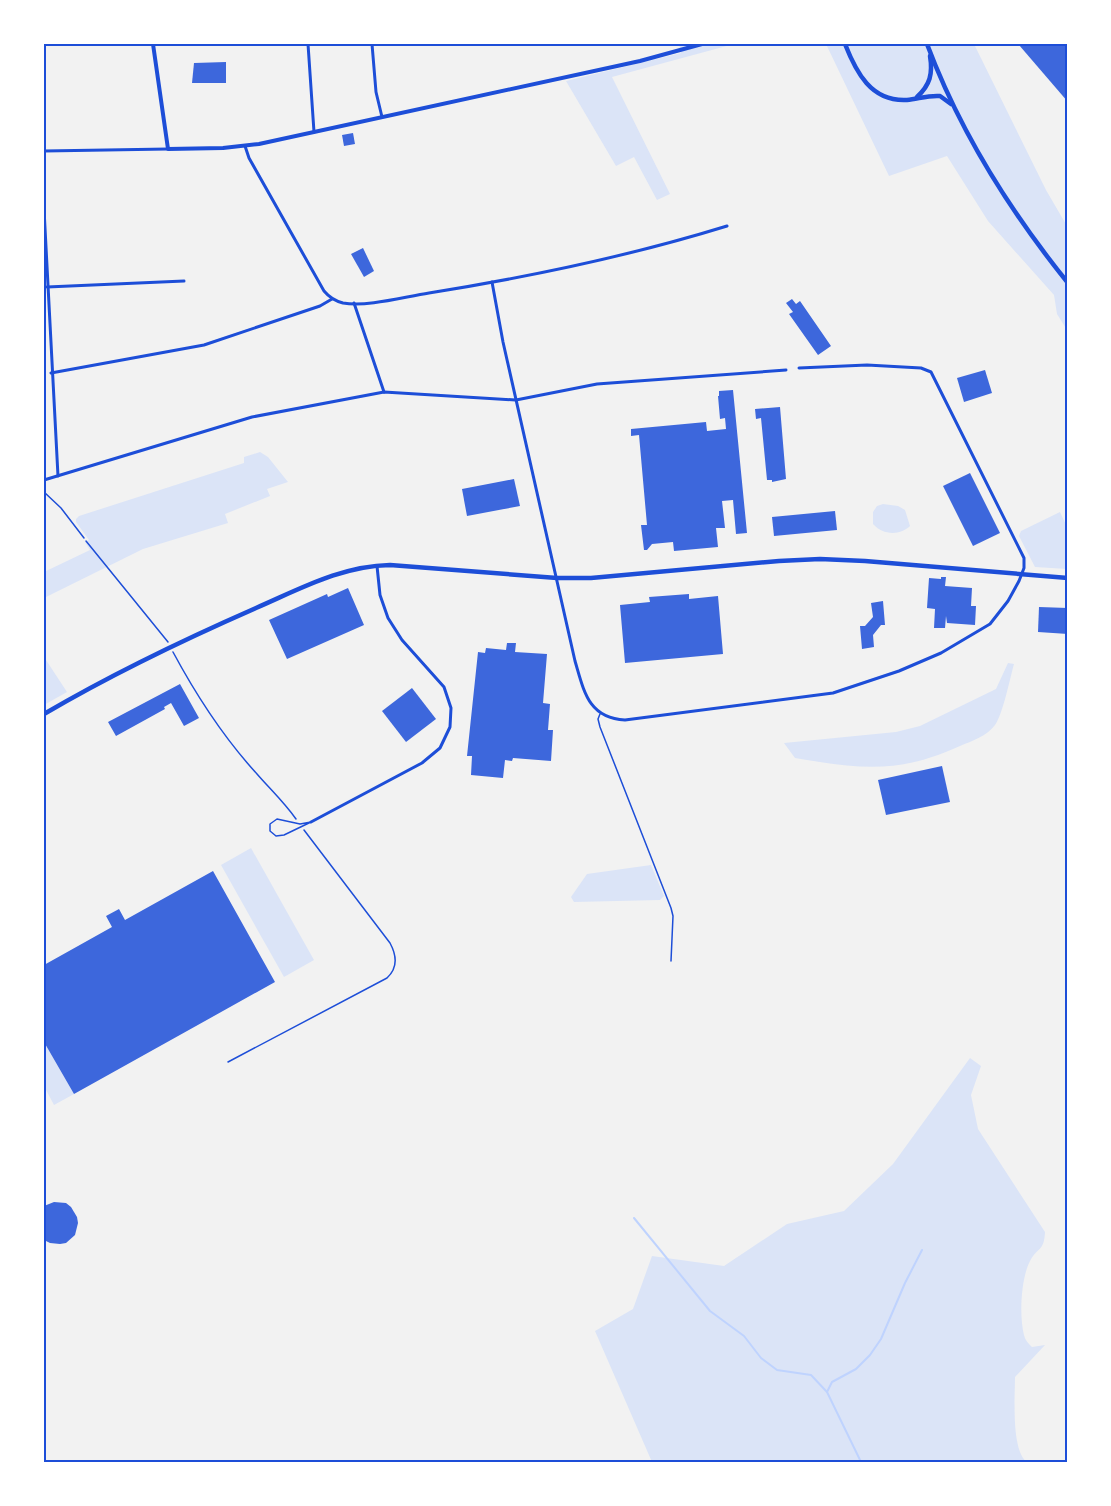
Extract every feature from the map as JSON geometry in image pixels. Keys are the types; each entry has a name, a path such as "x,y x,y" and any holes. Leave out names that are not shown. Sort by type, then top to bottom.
{"main road":[{"path":"845,44 860,76 870,88 890,98 911,99 940,96 953,105"},
{"path":"911,99 922,92 931,77 931,60 927,44"},
{"path":"927,44 953,105 979,156 1032,237 1068,283"},
{"path":"44,714 170,646 350,569 377,566 591,579 820,559 1068,578"}],"street":[{"path":"153,44 168,149"},
{"path":"308,44 314,132"},
{"path":"372,44 376,92 382,117"},
{"path":"44,151 245,146 640,61 702,44"},
{"path":"245,146 249,158 324,291 343,303 492,282 631,253 727,226"},
{"path":"44,209 58,476"},
{"path":"47,287 184,281"},
{"path":"492,282 516,400 582,683 588,700 600,714 606,717 625,720 833,693 881,678 941,653 990,624 1008,601 1025,564 1022,554 931,372 921,368 867,365 799,368"},
{"path":"51,373 204,345 320,306 332,298"},
{"path":"354,303 384,392"},
{"path":"44,480 252,417 384,392 516,400 597,384 786,370"},
{"path":"311,822 422,763 440,748 450,727 451,708 444,687 402,640 388,618 380,595 377,566"}],"lane":[{"path":"153,44 164,44"},
{"path":"44,492 61,508 84,538"},
{"path":"600,714 598,719 600,727 671,908 673,916 671,961"},
{"path":"301,825 277,819 270,824 270,831 273,835 279,836 311,822"}],"path":[{"path":"84,538 164,636 199,696 218,722 256,773 301,825 393,948 396,965 392,974 387,978 228,1062"}],"shaded area":[{"path":"679,44 734,44 612,77 670,194 657,200 634,157 616,166 566,81 681,53"},
{"path":"826,44 974,44 1046,190 1067,226 1067,330 1057,314 1054,295 988,221 947,156 889,176"},
{"path":"260,452 268,457 288,482 267,489 270,496 225,514 228,523 143,549 44,598 44,572 90,550 85,542 89,540 76,522 79,516 244,463 244,457"},
{"path":"883,504 898,506 905,510 910,526 896,533 877,528 873,524 873,512 877,506"},
{"path":"1060,512 1067,527 1067,569 1035,567 1019,536 1021,531"},
{"path":"44,657 67,692 44,705"},
{"path":"1008,663 1014,664 995,725 979,738 938,755 918,761 879,767 840,765 795,758 784,743 896,732 920,726 996,689"},
{"path":"251,848 314,960 284,977 221,865"},
{"path":"651,865 664,896 660,900 574,902 571,897 587,874"},
{"path":"44,1042 74,1094 54,1105 44,1086"},
{"path":"970,1058 981,1066 971,1095 978,1129 1045,1232 1042,1246 1033,1256 1027,1268 1021,1308 1024,1337 1032,1347 1045,1345 1015,1377 1016,1436 1018,1447 1027,1462 652,1462 595,1331 633,1309 652,1256 724,1266 787,1224 844,1211 893,1164"}],"building":[{"path":"1068,44 1068,102 1019,45"},
{"path":"226,62 226,83 192,83 194,63"},
{"path":"353,133 355,144 344,146 342,135"},
{"path":"363,248 374,271 364,277 351,254"},
{"path":"792,299 796,304 800,301 831,346 818,355 789,314 793,312 786,303"},
{"path":"985,370 992,393 964,402 957,378"},
{"path":"733,390 747,533 736,534 733,500 722,501 725,528 716,528 718,547 674,551 673,542 652,544 644,550 641,525 647,525 639,435 631,436 631,429 706,422 707,431 726,429 725,418 720,419 718,396 719,391"},
{"path":"780,407 786,479 772,482 772,480 767,480 761,418 756,419 755,409"},
{"path":"970,473 1000,533 973,546 943,486"},
{"path":"514,479 520,506 467,516 462,489"},
{"path":"835,511 837,530 774,536 772,517"},
{"path":"941,577 946,577 945,586 972,588 971,606 976,606 975,625 947,623 946,616 945,628 934,628 935,609 927,608 929,578 941,579"},
{"path":"348,588 364,625 287,659 269,620 327,594 328,597"},
{"path":"689,594 689,599 718,596 723,654 625,663 620,605 650,602 649,597"},
{"path":"883,601 885,625 881,625 873,635 874,647 862,649 860,626 865,626 873,617 871,603"},
{"path":"1039,607 1068,608 1068,634 1038,632"},
{"path":"507,643 516,643 515,652 547,654 543,703 550,704 548,730 553,730 551,761 513,758 512,761 505,760 503,778 471,775 472,756 467,756 478,652 485,653 486,648 506,650"},
{"path":"180,684 199,718 184,726 171,703 164,707 165,709 116,736 108,722"},
{"path":"412,688 436,719 406,742 382,711"},
{"path":"942,766 950,802 886,815 878,780"},
{"path":"213,871 275,982 74,1094 44,1042 44,965 112,927 106,916 119,909 125,920"},
{"path":"54,1202 66,1203 77,1217 75,1235 66,1243 50,1243 44,1240 44,1206"}],"waterway":[{"path":"634,1218 710,1311 744,1336 761,1358 777,1370 811,1375 827,1392 861,1462"},
{"path":"827,1392 832,1382 856,1369 881,1339 922,1250"}]}
